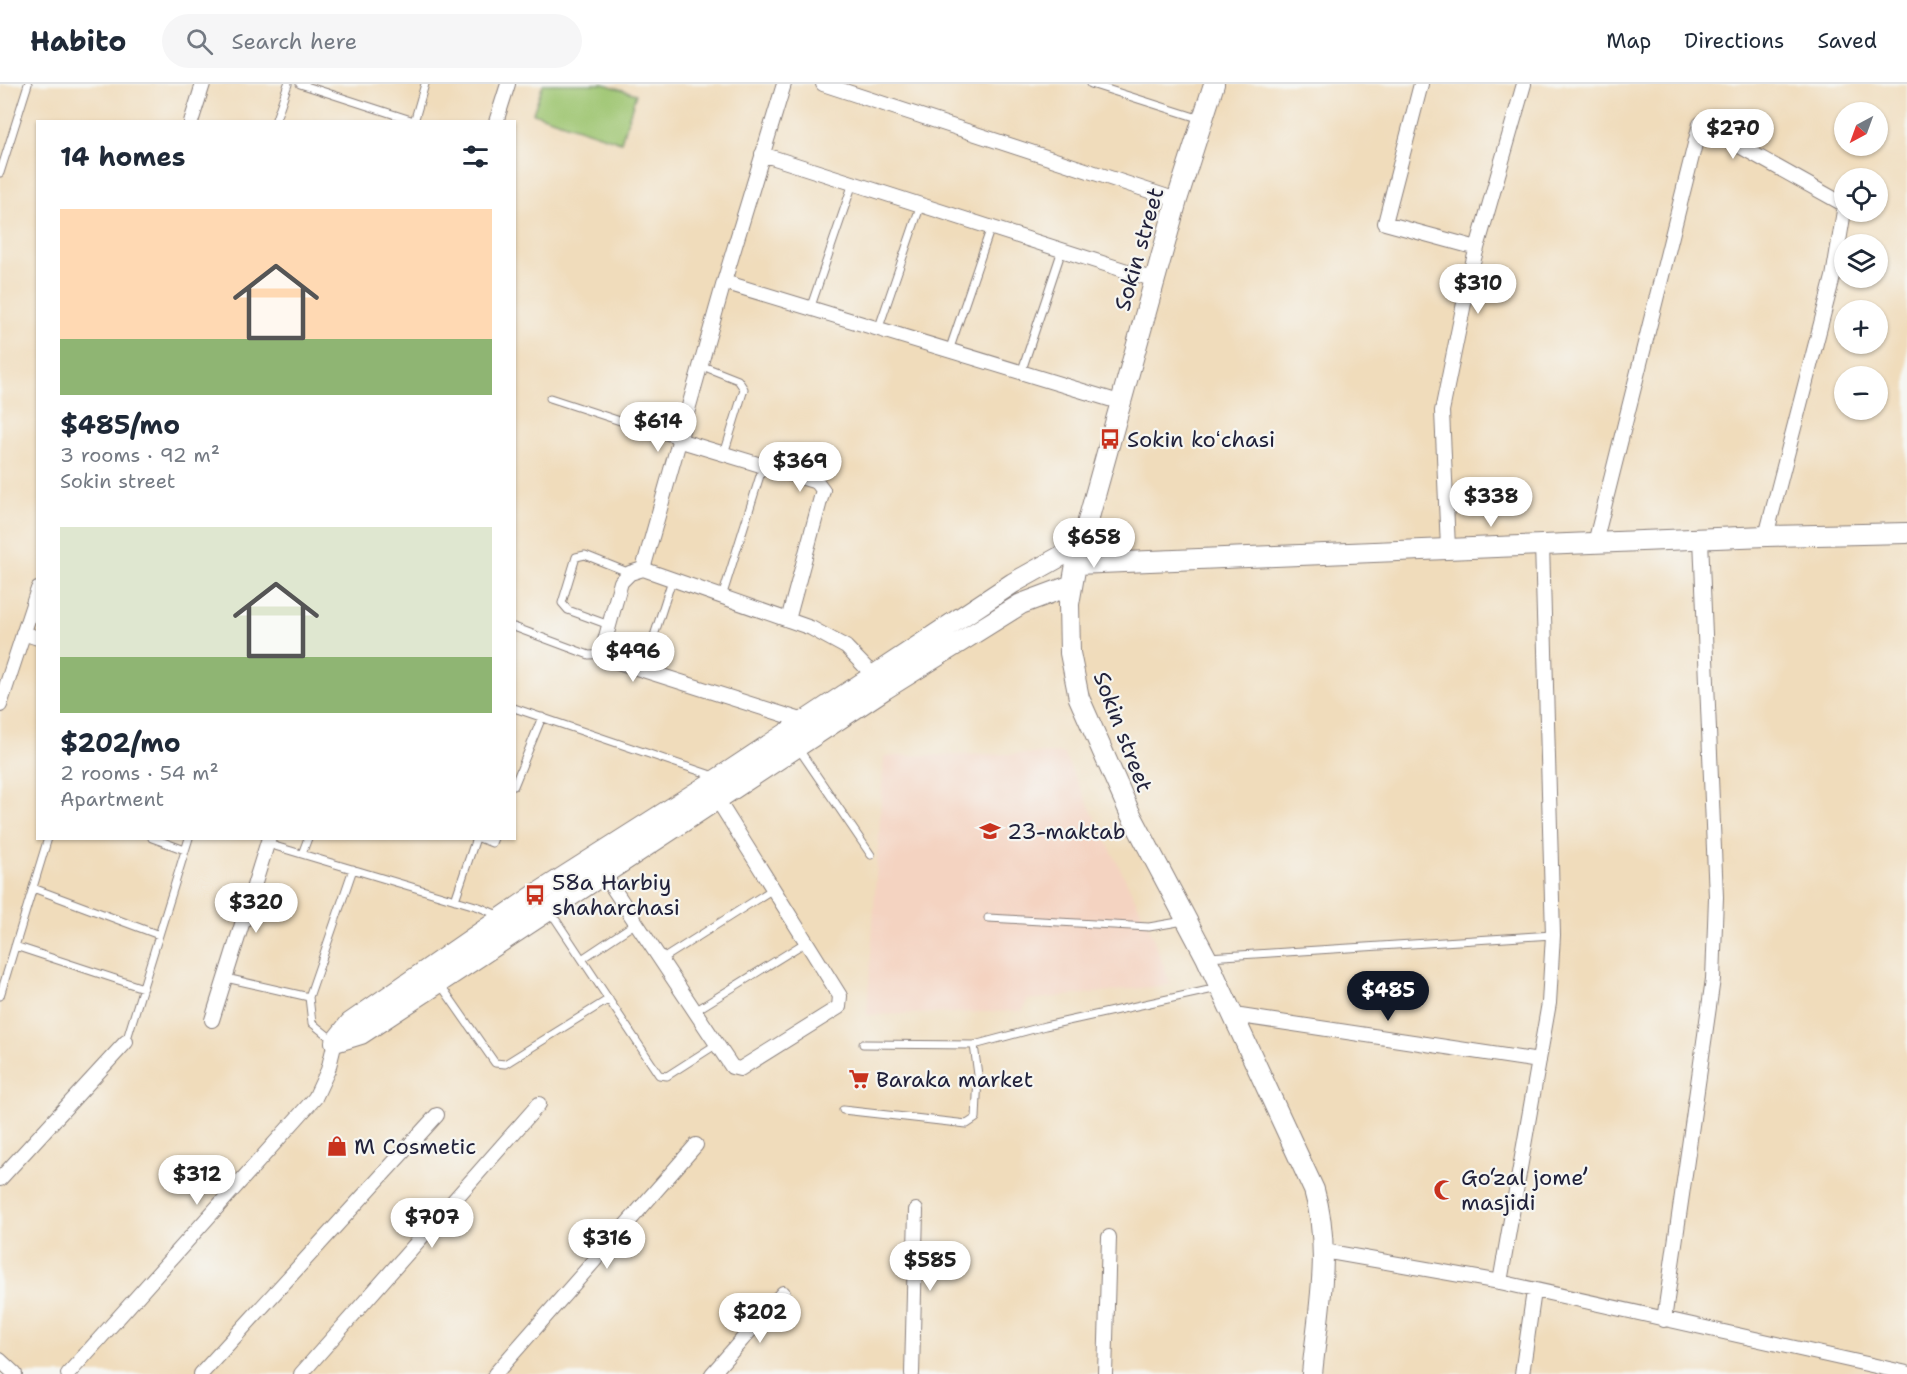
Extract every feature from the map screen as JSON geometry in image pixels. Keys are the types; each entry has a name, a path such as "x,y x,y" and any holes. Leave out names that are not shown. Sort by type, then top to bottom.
{"street":[{"path":"192,120 203,84"},
{"path":"497,120 508,84"},
{"path":"784,84 678,440 636,571 621,582 604,644 608,654 618,662 804,721"},
{"path":"823,84 1177,200"},
{"name":"Sokin street","path":"1214,84 1177,200 1119,402 1079,555 1069,604 1070,653 1079,698 1130,813 1206,957 1314,1190 1322,1220 1324,1251 1312,1374"},
{"path":"1421,84 1385,223 1477,248"},
{"path":"1448,548 1442,411 1477,248 1524,84"},
{"path":"1595,543 1700,124 1845,205 1833,277 1766,536"},
{"path":"762,154 1155,280"},
{"path":"724,282 1119,402"},
{"path":"678,440 817,482 823,490 788,620"},
{"path":"68,1374 315,1098 328,1070 335,1042 350,1023 502,917 719,778 1012,583 1079,555 1448,548 1907,533"},
{"path":"1664,1320 1713,979 1716,897 1701,539"},
{"path":"1500,1282 1549,1003 1553,935 1542,544"},
{"path":"636,571 672,579 811,628 846,647 873,675"},
{"path":"335,1042 361,1034 796,746 1021,604 1072,585"},
{"path":"0,705 36,595"},
{"path":"23,633 36,637"},
{"path":"603,873 732,1067 741,1069 839,1006 840,996 717,799"},
{"path":"212,1020 268,841"},
{"path":"1234,1015 1539,1061"},
{"path":"0,1179 126,1042"},
{"path":"301,1374 539,1104"},
{"path":"201,1374 437,1115"},
{"path":"495,1374 696,1145"},
{"path":"912,1374 916,1210"},
{"path":"1105,1374 1108,1237"},
{"path":"1324,1251 1500,1282 1907,1373"},
{"path":"1522,1374 1534,1291"},
{"path":"712,1374 783,1293"},
{"path":"0,1360 15,1374"}],"lane":[{"path":"0,173 28,84"},
{"path":"276,120 288,84"},
{"path":"300,84 411,120"},
{"path":"414,120 425,84"},
{"path":"1091,84 1110,87 1204,119"},
{"path":"810,309 853,183"},
{"path":"878,330 921,204"},
{"path":"949,351 991,227"},
{"path":"1021,373 1062,249"},
{"path":"700,365 738,380 744,389 724,454"},
{"path":"550,398 678,440"},
{"path":"722,597 763,466"},
{"path":"609,625 568,610 562,603 576,557 585,555 636,571"},
{"path":"643,670 672,579"},
{"path":"516,628 589,655 608,654"},
{"path":"516,709 719,778"},
{"path":"516,781 542,717"},
{"path":"796,746 871,855"},
{"path":"0,996 47,840"},
{"path":"158,840 185,850"},
{"path":"126,1042 188,840"},
{"path":"302,854 307,840"},
{"path":"455,900 477,840"},
{"path":"268,841 302,854 455,900 502,917"},
{"path":"335,1042 312,1023 309,997 353,869"},
{"path":"33,888 159,935"},
{"path":"661,960 773,889"},
{"path":"549,909 659,1076 667,1076 717,1044"},
{"path":"988,918 1149,927 1186,920"},
{"path":"582,959 636,923"},
{"path":"1206,957 1553,935"},
{"path":"695,1011 806,942"},
{"path":"15,946 143,987"},
{"path":"226,978 309,997"},
{"path":"439,982 495,1063 505,1064 609,999"},
{"path":"863,1044 974,1045 1045,1026 1220,987"},
{"path":"843,1110 966,1124 976,1119 978,1075 974,1045"}],"shaded area":[{"name":"23-maktab","path":"1063,753 1149,927 1171,985 1027,1000 1023,1011 867,1015 884,756"}],"green space":[{"path":"543,84 604,84 636,94 621,142 533,113"}],"place":[{"name":"Sokin koʻchasi","path":"1110,439"},
{"name":"23-maktab","path":"990,831"},
{"name":"58a Harbiy shaharchasi","path":"535,895"},
{"name":"Baraka market","path":"859,1079"},
{"name":"M Cosmetic","path":"337,1146"},
{"name":"Go‘zal jome’ masjidi","path":"1444,1190"}]}
